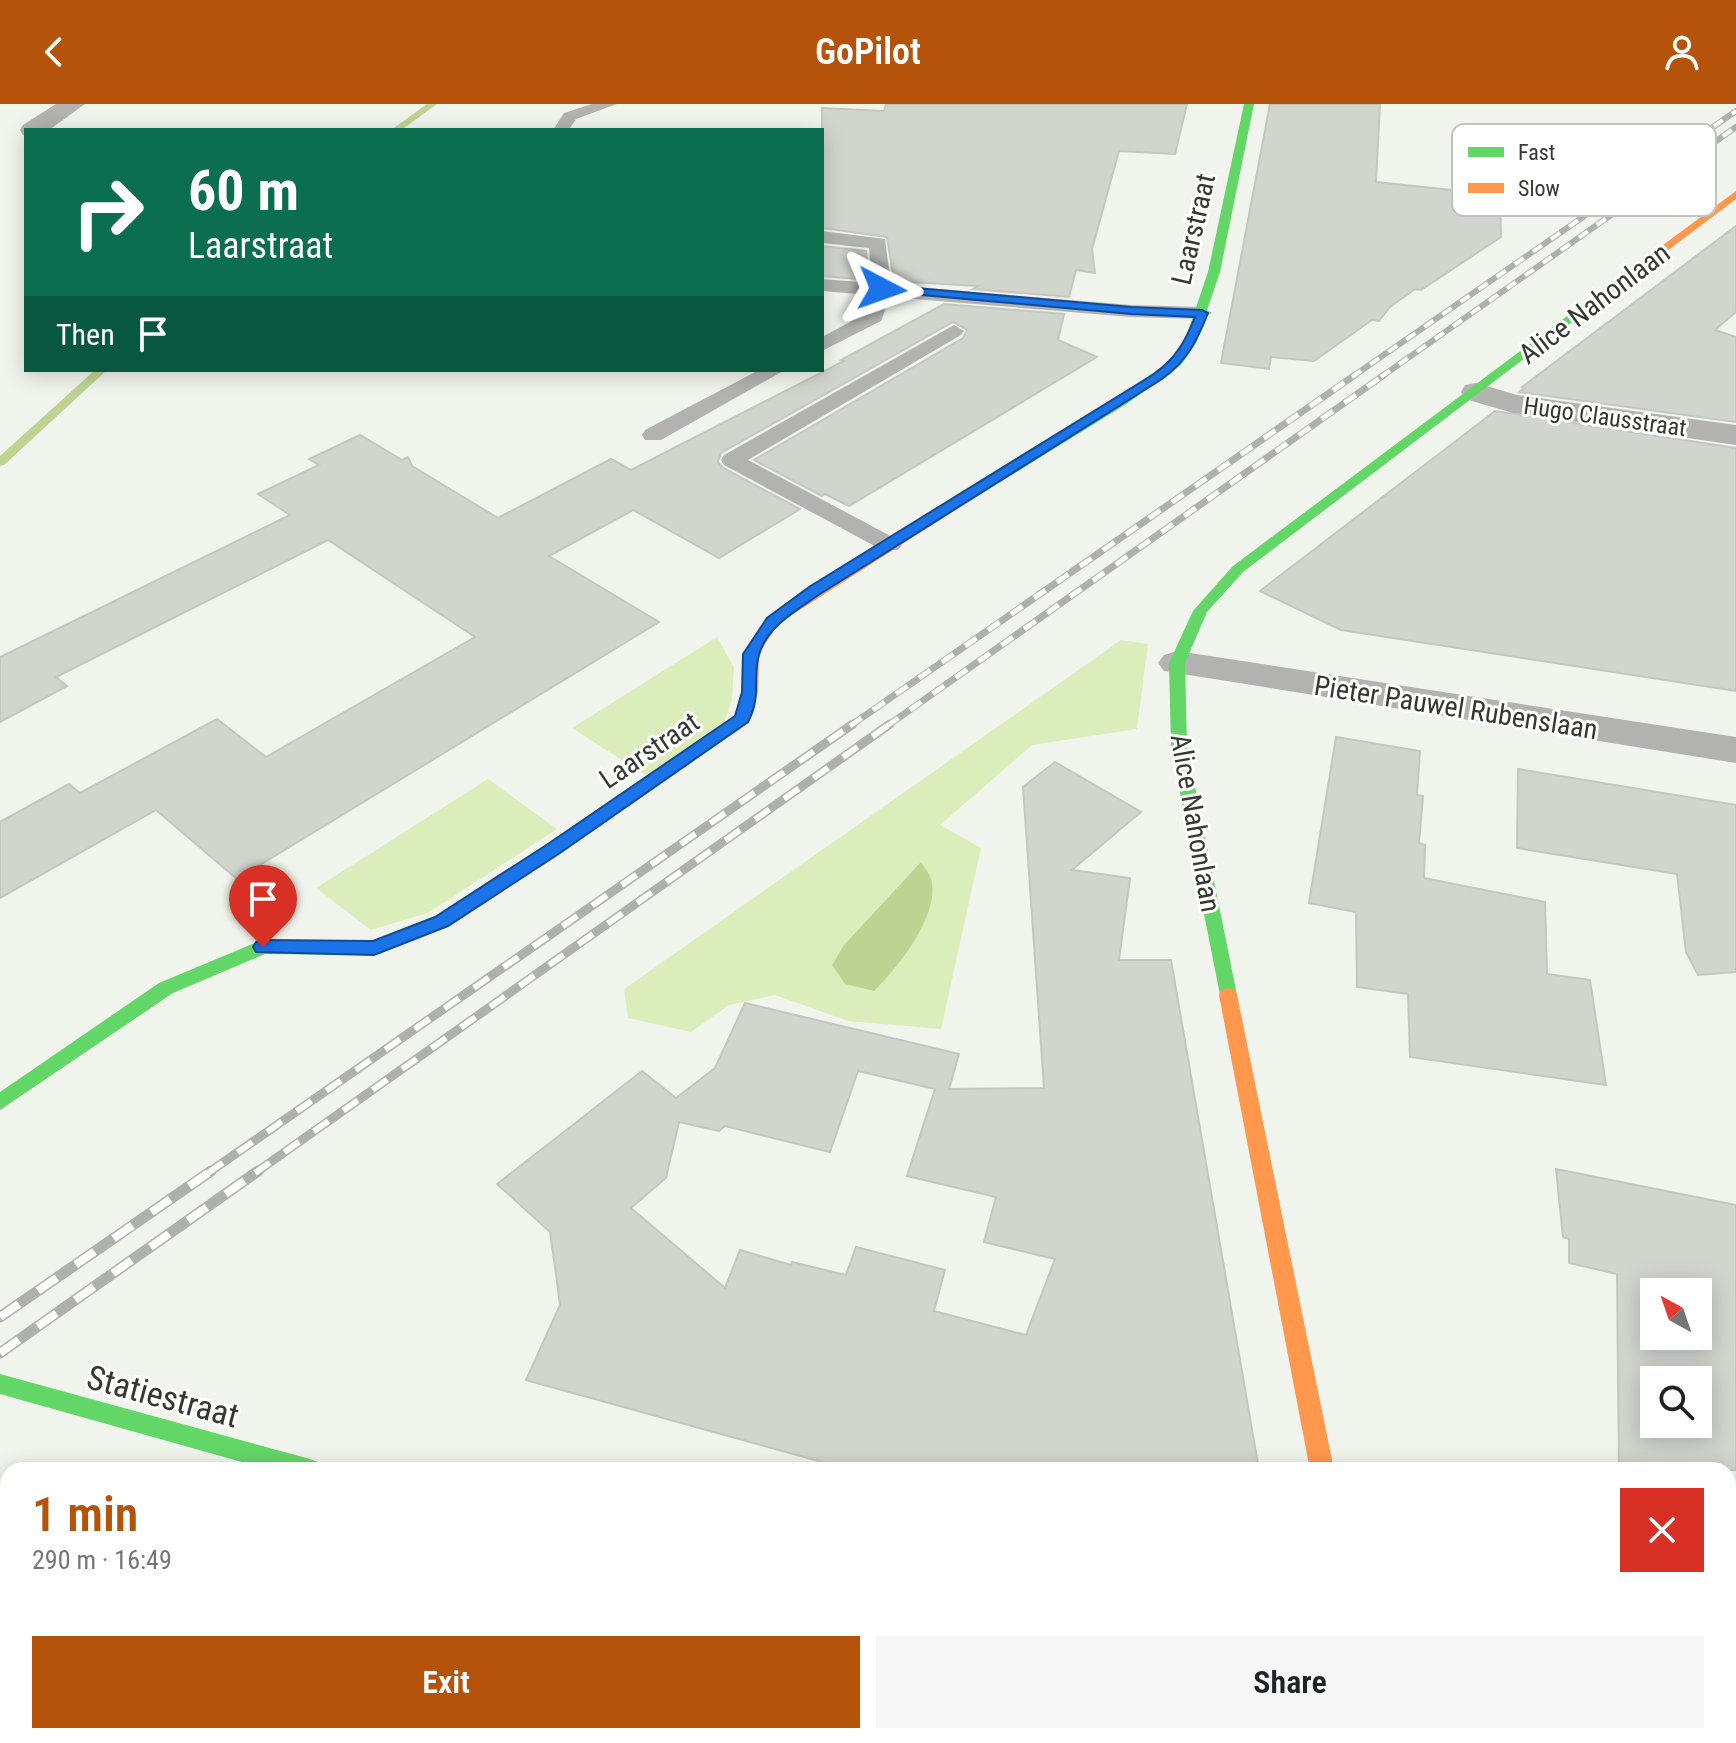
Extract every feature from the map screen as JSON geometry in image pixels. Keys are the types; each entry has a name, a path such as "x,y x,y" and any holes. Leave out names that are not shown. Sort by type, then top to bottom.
{"street":[{"path":"35,128 73,104"},
{"name":"Laarstraat","path":"0,1102 166,988 263,947 374,948 442,921 743,718 750,692 751,654 772,621 1177,362 1190,343 1214,272 1249,104"},
{"name":"Alice Nahonlaan","path":"1716,209 1736,194"},
{"name":"Alice Nahonlaan","path":"1320,1462 1179,747 1177,663 1200,611 1238,569 1707,216"},
{"name":"Hugo Clausstraat","path":"1476,392 1513,404 1736,435"},
{"name":"Pieter Pauwel Rubenslaan","path":"1177,663 1736,750"},
{"name":"Statiestraat","path":"0,1384 281,1462"}],"lane":[{"path":"562,128 570,116 609,104"},
{"path":"824,237 878,243 882,289 874,317 824,344"},
{"path":"824,285 1131,311 1202,313"},
{"path":"890,545 732,460 954,331"},
{"path":"653,435 771,372"}],"shaded area":[{"path":"717,637 734,667 732,700 724,723 647,776 572,728"},
{"path":"1121,640 1148,644 1137,729 1032,745 940,825 981,848 941,1029 848,1021 775,995 729,1005 691,1032 628,1018 624,989"},
{"path":"488,779 557,829 428,913 371,930 316,888"},
{"path":"921,862 931,878 932,897 914,942 874,991 845,984 832,965 844,945"}],"building":[{"path":"886,104 1187,104 1175,154 1119,151 1092,249 1095,273 1076,270 1069,297 973,289 978,286 894,281 887,237 824,228 822,108 884,111"},
{"path":"1270,104 1380,104 1376,182 1452,190 1452,216 1500,216 1501,237 1421,290 1415,289 1390,307 1379,321 1372,320 1314,361 1271,357 1269,369 1221,363"},
{"path":"1736,226 1736,312 1715,330 1736,337 1736,422 1519,392 1522,387"},
{"path":"824,246 866,251 869,280 824,276"},
{"path":"944,304 1064,314 1058,340 1097,357 849,506 825,494 822,496 754,460 963,338 967,330 953,322 721,453 718,462 723,468 800,509 719,558 633,510 549,556 659,622 237,879 156,810 0,898 0,822 69,784 80,793 217,719 266,757 475,637 328,540 56,677 67,686 0,722 0,657 290,515 258,494 319,465 309,459 360,435 402,460 408,457 412,466 498,518 611,459 631,470 844,361 841,360"},
{"path":"1495,411 1736,448 1736,691 1341,630 1260,591"},
{"path":"1336,737 1420,751 1417,795 1423,796 1419,843 1425,845 1424,878 1545,902 1547,974 1590,980 1606,1085 1410,1057 1408,994 1357,987 1356,912 1309,903"},
{"path":"1055,762 1141,812 1072,870 1130,878 1119,960 1171,960 1258,1462 822,1462 526,1380 560,1305 550,1232 497,1184 642,1071 676,1098 715,1068 745,1003 959,1054 949,1089 1044,1088 1023,787","holes":["858,1071 935,1089 907,1176 996,1197 984,1242 1055,1259 1026,1335 934,1311 945,1270 856,1247 846,1275 792,1262 791,1265 740,1250 725,1288 631,1208 666,1178 679,1122 719,1131 725,1126 830,1152"]},
{"path":"1518,769 1736,805 1736,972 1698,975 1686,952 1677,874 1517,848"},
{"path":"1556,1169 1736,1205 1736,1462 1619,1462 1617,1274 1569,1263 1569,1239 1563,1237"}],"waterway":[{"path":"398,128 433,104"},
{"path":"0,462 99,372"}],"railway":[{"path":"1716,125 1736,111"},
{"path":"1716,141 1736,127"},
{"path":"1352,377 1584,216"},
{"path":"1381,377 1610,216"},
{"path":"850,726 1355,375"},
{"path":"887,726 1384,375"},
{"path":"208,1173 853,724"},
{"path":"255,1173 890,724"},
{"path":"0,1317 211,1171"},
{"path":"0,1353 258,1171"}],"traffic: fast":[{"path":"966,497 1120,402 1177,362 1190,343 1214,272 1249,104"},
{"path":"1228,995 1179,747 1177,663 1200,611 1238,569 1594,301"},
{"path":"0,1102 166,988 263,947 374,948 442,921 661,775"},
{"path":"0,1384 281,1462"}],"traffic: slow":[{"path":"1716,209 1736,194"},
{"path":"1594,301 1707,216"},
{"path":"661,775 743,718 750,692 751,654 772,621 966,497"},
{"path":"1228,995 1320,1462"}],"route":[{"path":"263,947 374,948 442,921 554,849 743,718 750,692 751,654 772,621 1158,377 1177,362 1190,343 1202,313 1131,311 882,289"}]}
